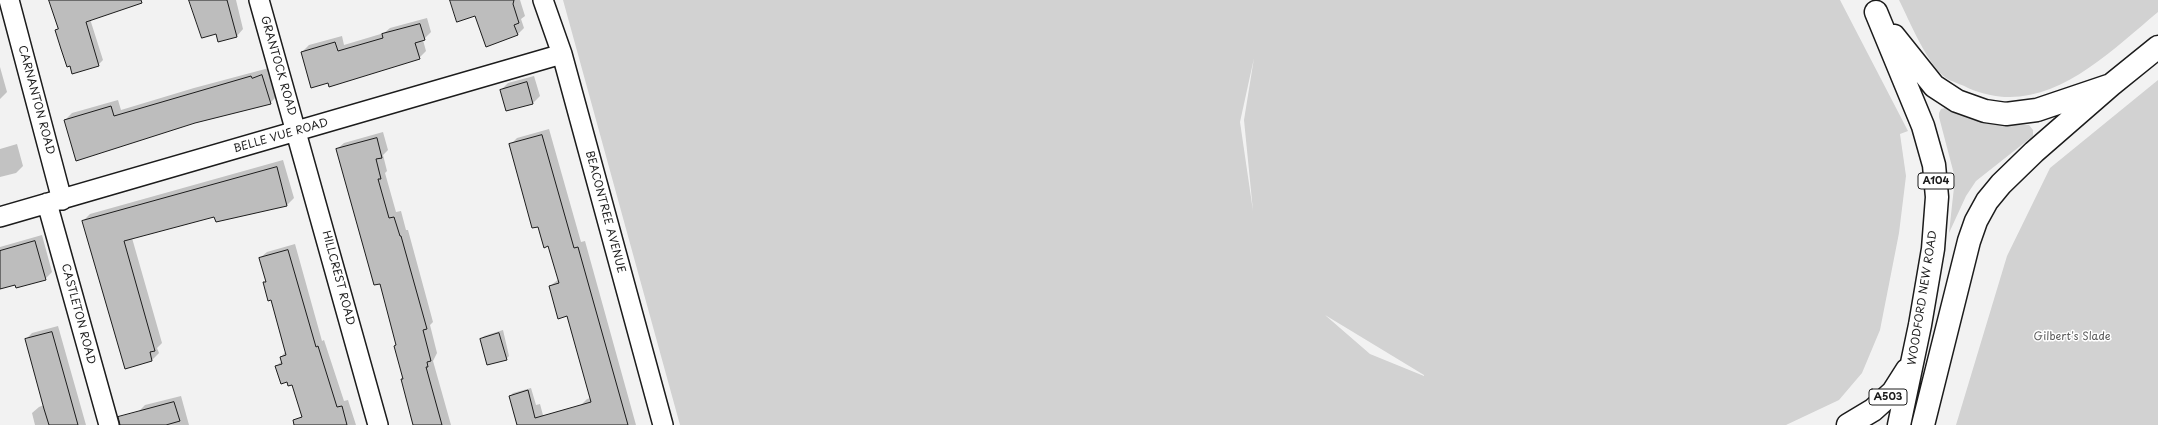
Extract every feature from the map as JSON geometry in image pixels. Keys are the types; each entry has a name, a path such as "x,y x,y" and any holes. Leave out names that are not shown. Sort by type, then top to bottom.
{"main road":[{"path":"1872,6 1934,86 1957,101 1977,109 2006,114 2032,111 2111,86"},
{"name":"WOODFORD NEW ROAD","path":"1872,6 1921,122 1934,165 1937,197 1933,249 1914,359 1896,421"},
{"path":"1923,425 1931,387 1969,241 1976,221 1986,201 2034,152 2158,47"},
{"name":"A503","path":"1848,425 1873,410 1893,392 1914,359"},
{"name":"A503","path":"1896,421 1931,387"}],"street":[{"name":"CARNANTON ROAD","path":"9,0 55,201"},
{"name":"GRANTOCK ROAD","path":"259,0 297,132"},
{"name":"BEACONTREE AVENUE","path":"543,0 562,54 663,425"},
{"name":"BELLE VUE ROAD","path":"0,217 562,54"},
{"name":"HILLCREST ROAD","path":"297,132 378,425"},
{"name":"CASTLETON ROAD","path":"55,201 108,425"}],"green space":[{"path":"563,0 1840,0 1908,131 1900,134 1906,176 1899,233 1880,330 1862,373 1839,400 1786,425 680,425","holes":["1254,58 1244,120 1253,211 1240,122","1325,315 1424,375 1424,376 1370,354"]},
{"path":"1899,0 2158,0 2158,12 2094,64 2071,79 2047,90 2022,96 1996,96 1968,88 1946,78 1939,72 1932,64"},
{"name":"Gilbert's Slade","path":"2158,80 2158,425 1956,425 2007,256 2050,168"},
{"path":"1945,108 1985,123 2029,125 2033,130 2033,136 1976,181 1966,196 1949,233 1955,178 1939,117 1941,109"}],"building":[{"path":"49,0 141,0 142,3 86,22 99,66 72,74 70,66 67,67 55,30 58,29"},
{"path":"189,0 227,0 237,37 218,42 216,34 202,38"},
{"path":"450,0 514,0 513,4 519,23 514,25 518,35 486,47 475,16 457,22"},
{"path":"420,24 425,40 415,43 420,59 329,87 328,83 311,88 301,52 335,42 338,51 383,38 382,34"},
{"path":"262,75 271,104 195,123 76,161 64,120 111,106 114,116 251,76 252,78"},
{"path":"527,82 533,104 506,111 500,90"},
{"path":"542,135 574,248 578,247 628,425 517,425 509,396 528,390 535,418 591,402 567,316 558,319 549,286 559,283 548,246 544,248 538,227 532,228 509,144"},
{"path":"377,138 382,158 376,159 381,179 378,179 389,218 394,217 401,236 427,329 423,330 431,361 427,362 428,367 426,367 442,425 413,425 401,379 403,379 394,346 396,345 380,284 374,285 336,149"},
{"path":"277,167 287,206 216,222 214,217 124,241 155,351 150,352 152,361 125,369 82,221"},
{"path":"35,241 46,280 16,288 15,285 0,289 0,251"},
{"path":"288,250 316,347 318,346 337,407 342,406 347,425 294,425 293,420 302,417 292,385 288,386 287,382 281,384 275,366 282,364 280,357 286,355 271,300 268,301 263,282 266,282 259,258"},
{"path":"52,332 78,425 49,425 44,409 25,339"},
{"path":"499,333 507,360 487,365 480,339"},
{"path":"174,402 180,421 166,425 120,425 118,417"}]}
